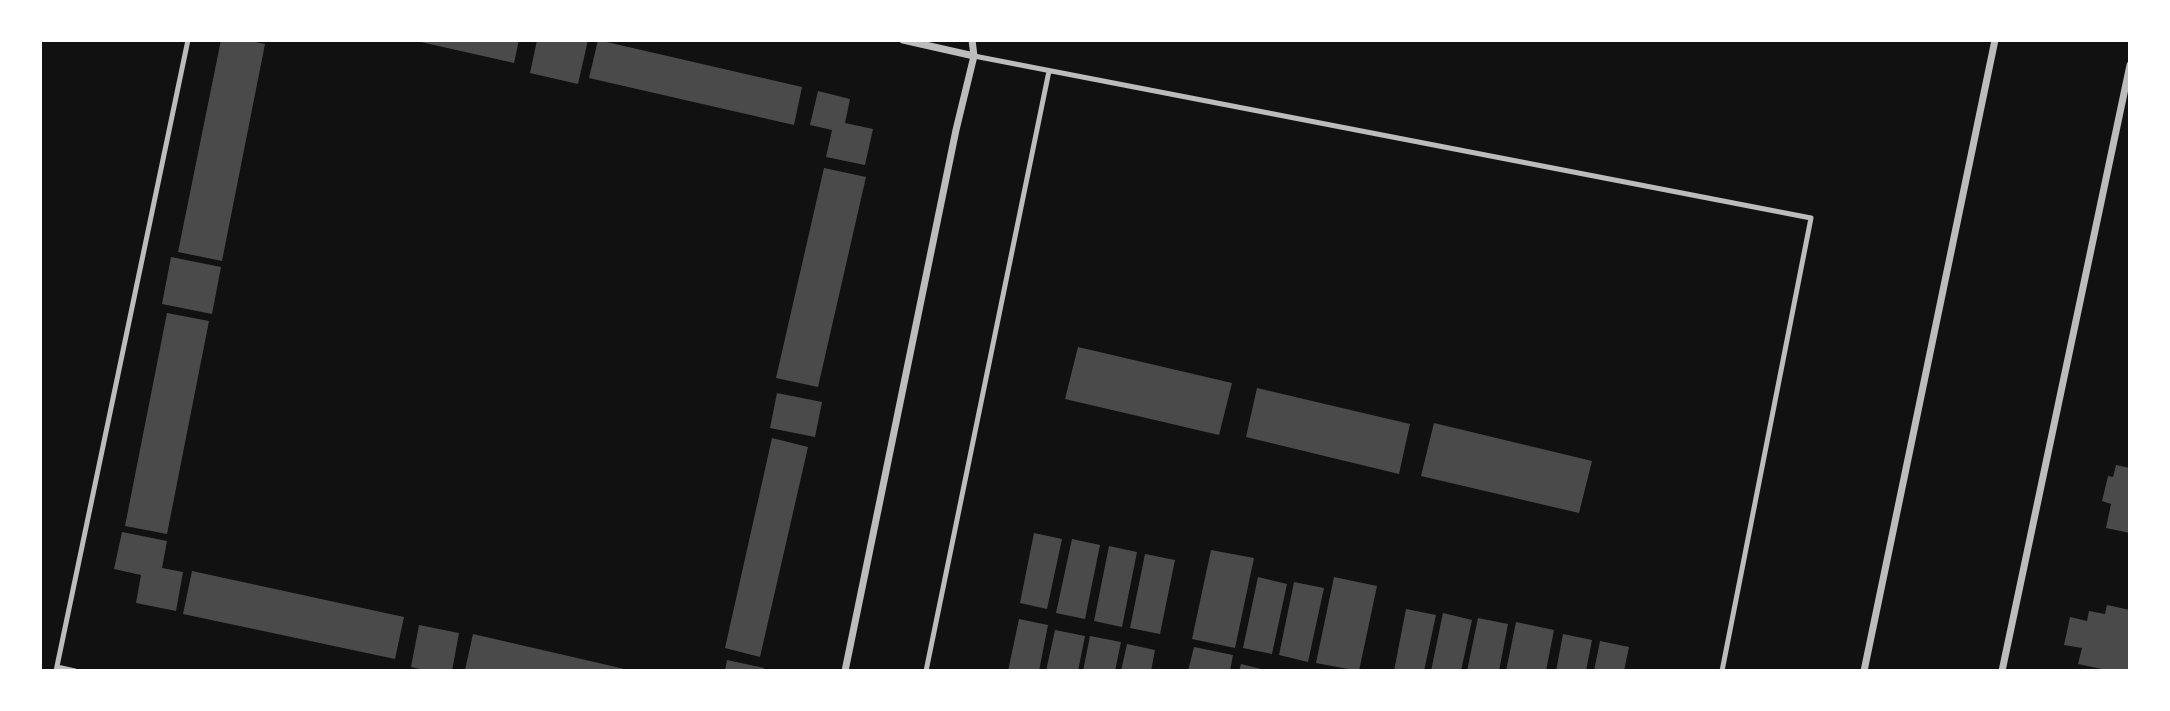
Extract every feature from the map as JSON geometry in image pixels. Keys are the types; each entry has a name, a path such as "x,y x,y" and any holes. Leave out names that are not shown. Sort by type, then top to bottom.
{"street":[{"path":"903,40 974,56"},
{"path":"845,671 956,130 974,56 972,40"},
{"path":"1864,671 1995,40"},
{"path":"2002,671 2130,65"}],"lane":[{"path":"75,671 57,669 188,40"},
{"path":"974,56 1811,218 1721,671"},
{"path":"926,671 1049,71"}],"building":[{"path":"221,40 245,40 265,44 222,261 178,252"},
{"path":"412,40 519,40 514,63"},
{"path":"537,40 588,40 578,84 530,73"},
{"path":"598,40 802,87 794,125 589,78"},
{"path":"818,91 850,99 845,123 873,129 865,165 826,157 832,130 810,125"},
{"path":"824,168 866,177 818,387 776,378"},
{"path":"171,257 221,267 212,314 162,304"},
{"path":"167,313 209,321 167,534 125,526"},
{"path":"1078,347 1232,383 1219,435 1065,399"},
{"path":"1257,388 1410,424 1399,474 1246,437"},
{"path":"777,393 822,402 815,437 770,428"},
{"path":"1434,423 1592,461 1579,513 1421,476"},
{"path":"772,438 808,447 760,657 725,648"},
{"path":"2116,465 2130,468 2130,533 2106,528 2111,504 2102,501 2108,476 2113,477"},
{"path":"122,532 167,541 162,568 183,572 176,611 136,603 141,575 114,569"},
{"path":"1034,533 1062,539 1047,609 1020,603"},
{"path":"1072,539 1100,545 1085,619 1056,613"},
{"path":"1109,546 1137,552 1122,627 1094,621"},
{"path":"1211,550 1254,558 1235,648 1192,639"},
{"path":"1145,554 1175,560 1160,634 1130,628"},
{"path":"192,571 404,617 395,659 183,614"},
{"path":"1258,577 1287,584 1272,654 1243,648"},
{"path":"1334,577 1377,586 1359,671 1316,663"},
{"path":"1294,582 1324,588 1308,662 1279,655"},
{"path":"2107,605 2130,610 2130,671 2111,671 2078,664 2082,648 2064,645 2070,617 2087,621 2089,611 2105,614"},
{"path":"1406,609 1436,615 1424,671 1394,671"},
{"path":"1443,613 1472,620 1461,671 1431,671"},
{"path":"1478,618 1508,624 1499,671 1467,671"},
{"path":"1019,619 1048,625 1039,671 1008,671"},
{"path":"1516,622 1554,630 1546,671 1506,671"},
{"path":"419,625 459,633 452,671 429,671 411,667"},
{"path":"1055,630 1085,636 1078,671 1046,671"},
{"path":"473,634 629,670 629,671 465,670"},
{"path":"1563,634 1592,640 1586,671 1556,671"},
{"path":"1090,636 1121,642 1115,671 1083,671"},
{"path":"1600,641 1629,647 1624,671 1594,671"},
{"path":"1127,644 1155,650 1151,671 1121,671"},
{"path":"1194,647 1233,655 1230,671 1188,671"},
{"path":"727,660 764,668 763,671 725,671"},
{"path":"1241,664 1265,670 1265,671 1239,671"}]}
